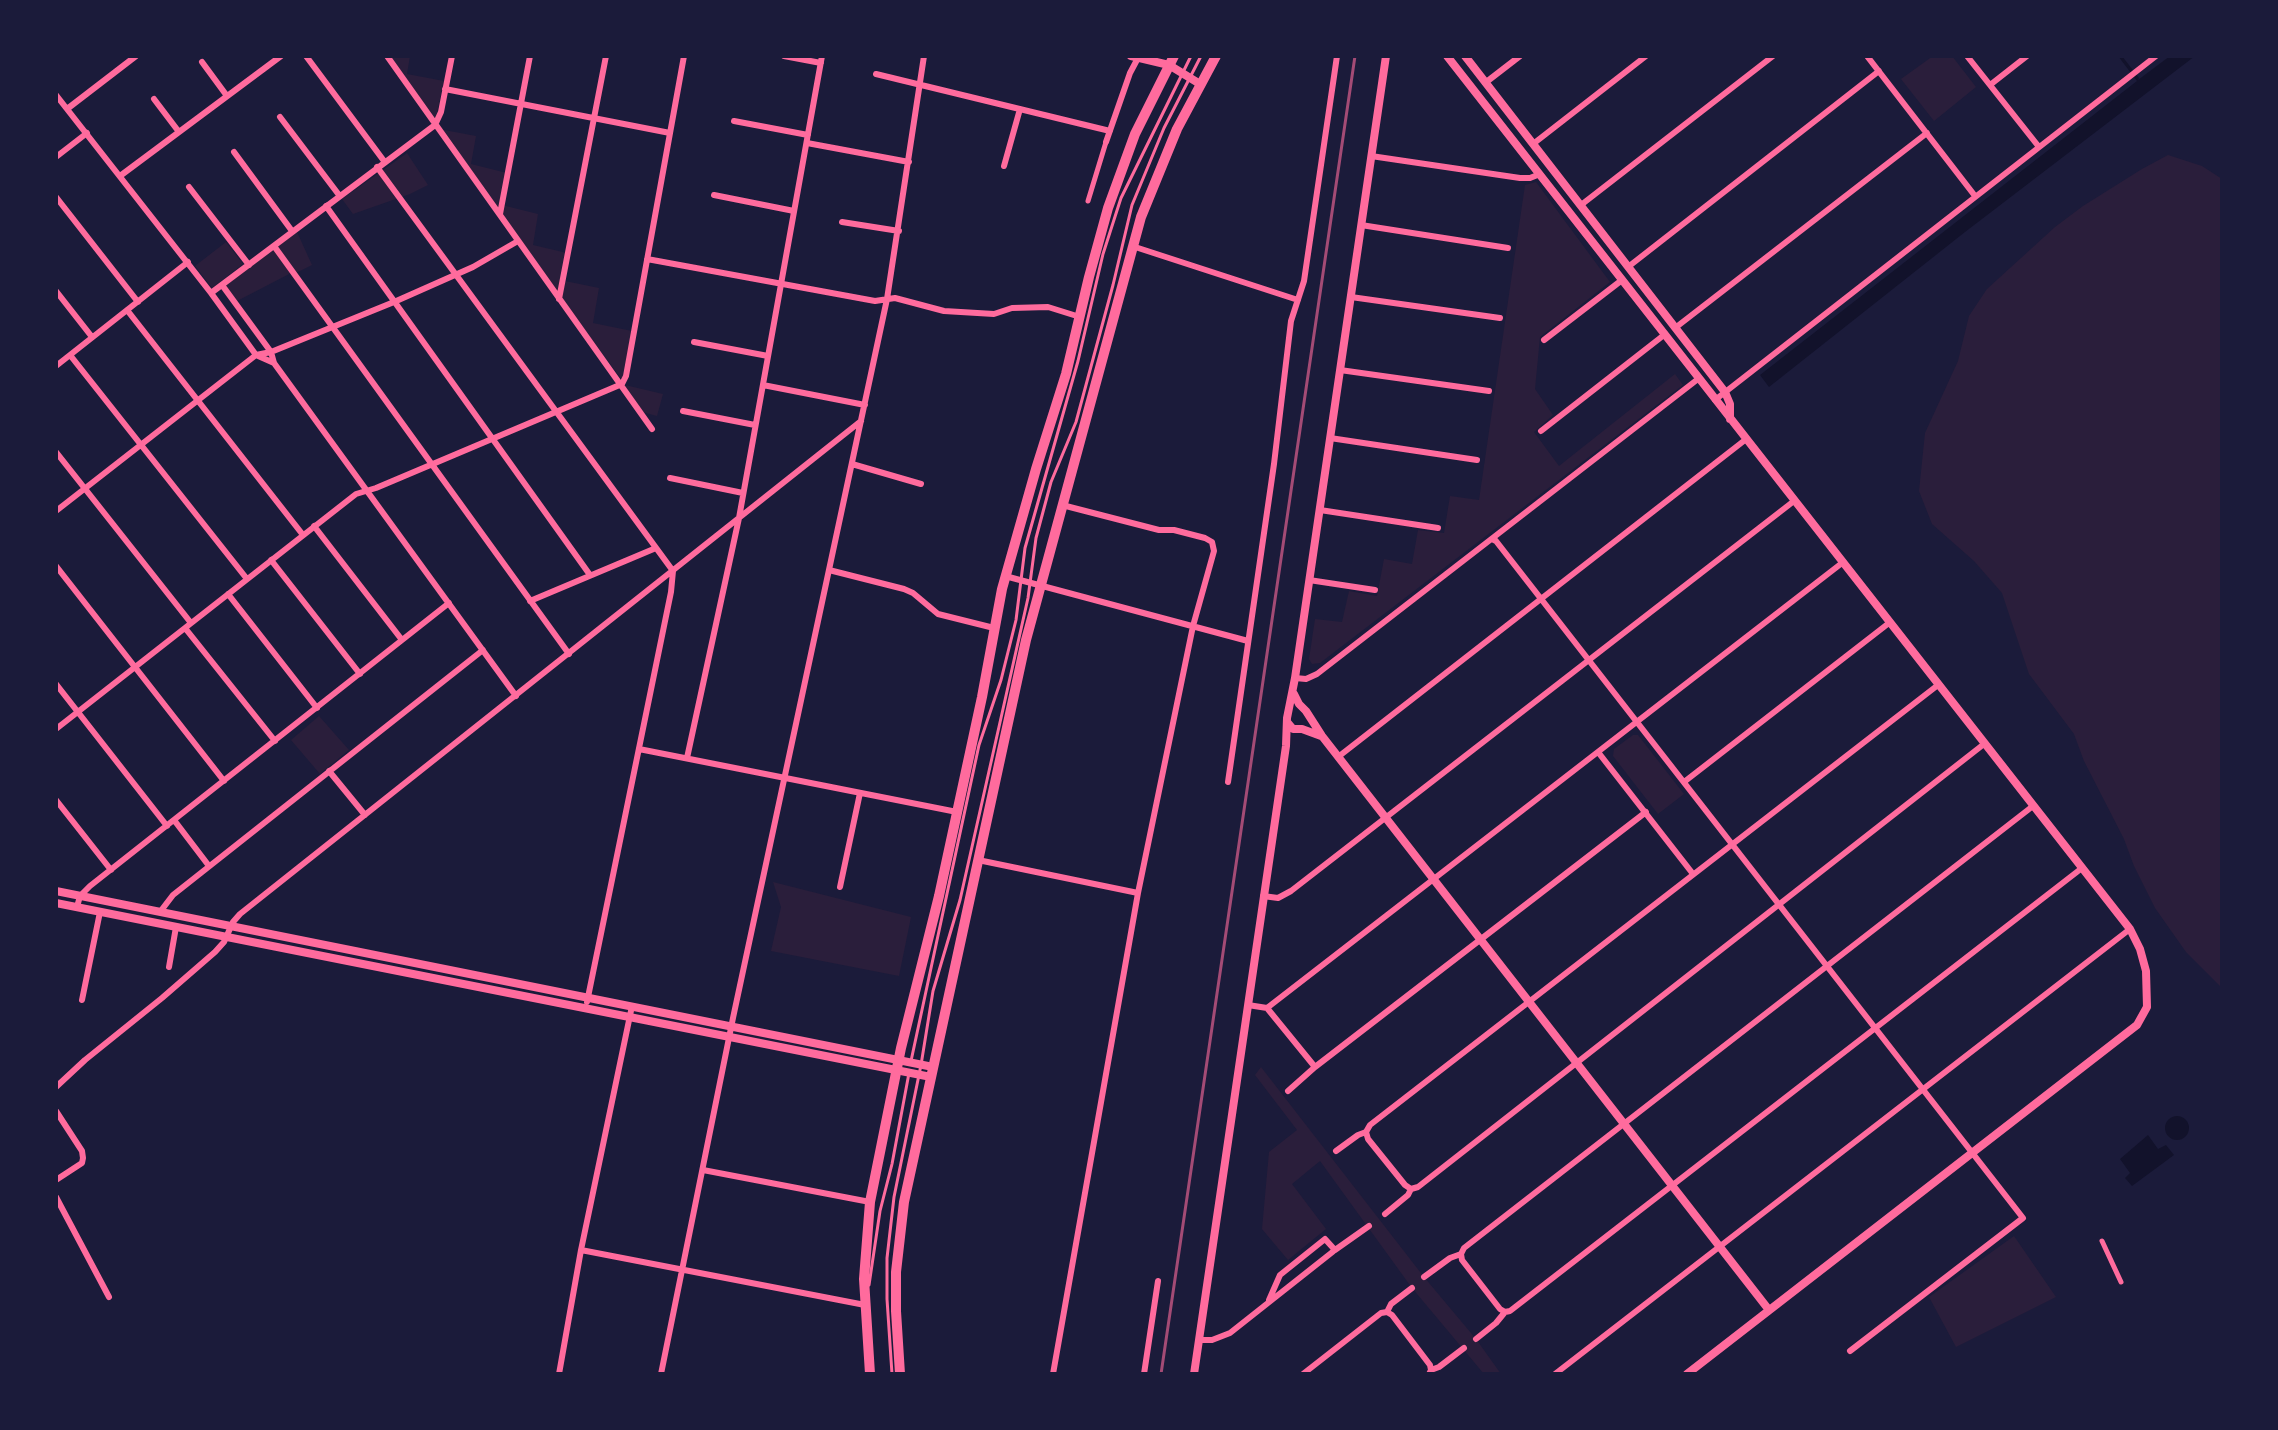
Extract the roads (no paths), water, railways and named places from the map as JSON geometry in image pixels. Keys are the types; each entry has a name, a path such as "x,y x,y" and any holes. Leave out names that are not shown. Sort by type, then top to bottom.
{"main road":[{"path":"900,1374 896,1311 898,1249 921,1070 978,860 1035,583 1061,505 1132,246 1152,186 1177,129 1216,56"},
{"path":"870,1374 865,1254 870,1202 897,1065 936,911 1005,576 1066,374 1099,239 1116,184 1145,111 1172,61"}],"street":[{"path":"121,56 126,63"},
{"path":"67,109 136,56"},
{"path":"120,176 281,56"},
{"path":"306,56 384,161"},
{"path":"387,56 652,429"},
{"path":"211,293 435,125 440,116 452,56"},
{"path":"500,215 530,56"},
{"path":"559,299 606,56"},
{"path":"56,729 356,494 621,385 626,376 684,56"},
{"path":"687,758 739,518 822,59 784,56"},
{"path":"661,1374 731,1026 887,299 924,56"},
{"path":"1228,782 1272,479 1291,321 1304,281 1337,56"},
{"path":"1194,1374 1386,56"},
{"path":"1447,56 2130,929 2144,959 2148,982 2147,1007 2137,1025 1687,1374"},
{"path":"1465,56 1725,392 1730,404 1730,420"},
{"path":"1475,91 1520,56"},
{"path":"1533,144 1646,56"},
{"path":"1581,205 1773,56"},
{"path":"1867,56 1975,196"},
{"path":"1967,56 2039,147"},
{"path":"1990,85 2027,56"},
{"path":"1715,400 2156,56"},
{"path":"1088,201 1136,57 1172,61 1186,76 1200,84"},
{"path":"202,62 227,96"},
{"path":"1628,267 1879,71"},
{"path":"876,74 1110,131"},
{"path":"445,89 670,133"},
{"path":"56,95 188,262 256,355 274,363"},
{"path":"154,99 179,132"},
{"path":"1004,166 1020,109"},
{"path":"280,117 339,195"},
{"path":"734,121 909,162"},
{"path":"56,157 87,133"},
{"path":"1675,328 1927,133"},
{"path":"234,152 292,231"},
{"path":"1371,156 1520,178 1540,174"},
{"path":"377,167 673,571 586,1008"},
{"path":"189,187 249,265"},
{"path":"714,195 794,211"},
{"path":"56,197 138,302"},
{"path":"326,206 590,575"},
{"path":"842,222 899,231"},
{"path":"1361,225 1508,248"},
{"path":"56,511 256,355 271,352 457,275 518,241"},
{"path":"274,246 569,654"},
{"path":"1132,246 1298,300"},
{"path":"647,259 875,301 895,298 944,311 994,314 1012,308 1048,307 1080,317"},
{"path":"56,366 188,262"},
{"path":"1544,340 1622,280"},
{"path":"222,285 271,352 274,363 516,696"},
{"path":"56,291 92,337"},
{"path":"1351,297 1500,318"},
{"path":"127,310 303,535"},
{"path":"1541,431 1664,335"},
{"path":"694,342 768,356"},
{"path":"70,355 247,579"},
{"path":"1340,370 1489,391"},
{"path":"1295,678 1306,679 1317,674 1698,379"},
{"path":"763,385 865,405"},
{"path":"683,411 755,425"},
{"path":"56,1087 220,947 240,914 861,421"},
{"path":"1330,438 1477,460"},
{"path":"1338,757 1745,440"},
{"path":"56,452 275,741"},
{"path":"852,464 921,484"},
{"path":"670,478 743,493"},
{"path":"1263,896 1278,898 1287,894 1794,501"},
{"path":"1053,1374 1138,893 1193,626 1214,551 1212,542 1205,538 1174,530 1159,530 1061,505"},
{"path":"1320,510 1438,528"},
{"path":"314,526 402,640"},
{"path":"1492,539 2023,1218 1850,1351"},
{"path":"530,601 656,548"},
{"path":"271,560 360,674"},
{"path":"1267,1008 1842,563"},
{"path":"56,566 224,781"},
{"path":"829,570 904,589 938,614 994,628"},
{"path":"1005,576 1248,641"},
{"path":"1309,580 1375,590"},
{"path":"228,594 317,708"},
{"path":"77,907 80,896 111,870 449,603"},
{"path":"1684,782 1889,623"},
{"path":"160,912 173,895 483,650"},
{"path":"56,684 167,826"},
{"path":"1336,1151 1366,1132 1370,1125 1938,685"},
{"path":"1293,691 1338,757 1769,1310"},
{"path":"1289,711 1302,708"},
{"path":"1286,746 1307,725 1309,716"},
{"path":"1288,723 1293,729 1322,736"},
{"path":"1385,1214 1411,1189 1418,1187 1984,744"},
{"path":"639,749 957,812"},
{"path":"1598,752 1693,874"},
{"path":"329,771 365,815"},
{"path":"840,887 860,793"},
{"path":"56,800 111,870"},
{"path":"1505,1312 1462,1260 1464,1248 2033,806"},
{"path":"1288,1091 1646,812"},
{"path":"174,820 209,866"},
{"path":"978,860 1138,893"},
{"path":"1476,1339 1505,1312 2082,868"},
{"path":"56,891 160,912 228,932 629,1017 897,1065"},
{"path":"56,903 176,927 228,932 588,997 921,1070"},
{"path":"82,1000 100,912"},
{"path":"169,967 176,927"},
{"path":"1555,1374 2130,929"},
{"path":"1248,1005 1267,1008 1315,1067"},
{"path":"559,1374 581,1250 632,1006"},
{"path":"56,1111 82,1151 83,1158 82,1163 56,1180"},
{"path":"1366,1132 1368,1139 1411,1189"},
{"path":"703,1170 870,1202"},
{"path":"56,1197 109,1297"},
{"path":"1199,1340 1212,1340 1230,1333 1369,1226"},
{"path":"1268,1303 1280,1275 1325,1239 1335,1250"},
{"path":"2102,1241 2121,1282"},
{"path":"581,1250 865,1305"},
{"path":"1424,1277 1450,1258 1461,1254"},
{"path":"1144,1374 1158,1281"},
{"path":"1387,1312 1391,1304 1412,1288"},
{"path":"1387,1312 1430,1365 1430,1372 1464,1348"},
{"path":"1303,1374 1381,1313 1387,1312"}],"lane":[{"path":"865,1305 880,1211 921,1070 933,991 960,900 1021,628 1035,583 1034,549 1044,507 1076,422 1132,205 1186,76 1191,56"},
{"path":"892,1374 887,1299 888,1246 896,1181 921,1070 979,745 1001,680 1016,620 1029,533 1078,361 1115,213 1186,76 1201,56"}],"railway":[{"path":"1161,1374 1355,56"}]}
